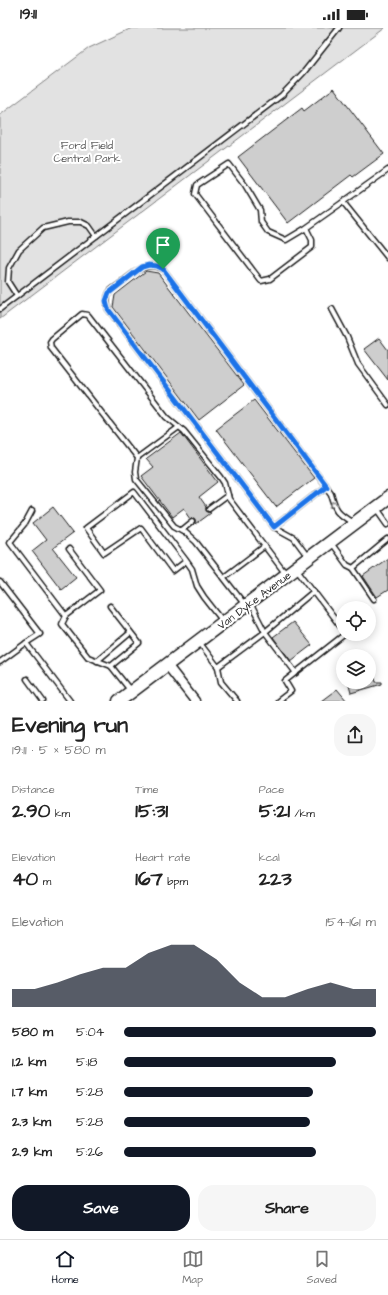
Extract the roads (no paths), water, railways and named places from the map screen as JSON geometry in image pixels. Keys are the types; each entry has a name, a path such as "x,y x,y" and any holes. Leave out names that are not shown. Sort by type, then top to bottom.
{"main road":[{"name":"Van Dyke Avenue","path":"119,701 388,498"}],"street":[{"path":"167,665 195,701"}],"lane":[{"path":"0,308 282,96 304,72 339,28"},
{"path":"306,228 312,240 312,247 270,279 261,280 195,194 197,185 229,164 245,185 260,210 261,222 268,232 286,240 306,228 388,170"},
{"path":"343,202 388,258"},
{"path":"17,296 8,282 9,268 19,250 43,228 68,222 81,222 89,226 96,236"},
{"path":"309,558 294,538 274,527 108,309 106,301 109,293 142,267 149,265 157,266 163,269 326,486 331,493 336,510 355,523"},
{"path":"332,309 347,337 358,364 388,405"},
{"path":"137,458 51,348 50,342 52,339 82,314 85,313 88,315 168,417 184,430 221,477 225,484 229,499 265,546 314,591 336,621"},
{"path":"179,427 137,458 135,472 136,478 174,526 182,530 196,542 224,578 248,604 265,632 296,673"},
{"path":"274,527 326,486"},
{"path":"186,561 173,571 141,528 104,553 86,528 134,492 186,561 192,569 197,586 223,622"},
{"path":"209,509 228,495"},
{"path":"376,507 388,524"},
{"path":"32,511 25,524 10,542 66,616"},
{"path":"182,530 193,521"},
{"path":"353,568 388,539"},
{"path":"330,542 348,565 353,568 374,599"},
{"path":"224,578 265,546"},
{"path":"69,550 100,590 66,616 62,624 88,657 111,666 131,692"},
{"path":"0,582 40,634 0,662"},
{"path":"218,667 265,632 314,591"},
{"path":"110,606 139,643 111,666"},
{"path":"97,660 130,633"},
{"path":"198,641 218,667 222,682 237,701"},
{"path":"278,701 291,691 285,681 336,641"},
{"path":"26,644 70,701"},
{"path":"27,679 43,701"}],"park label":[{"name":"Ford Field Central Park","path":"87,151"}]}
